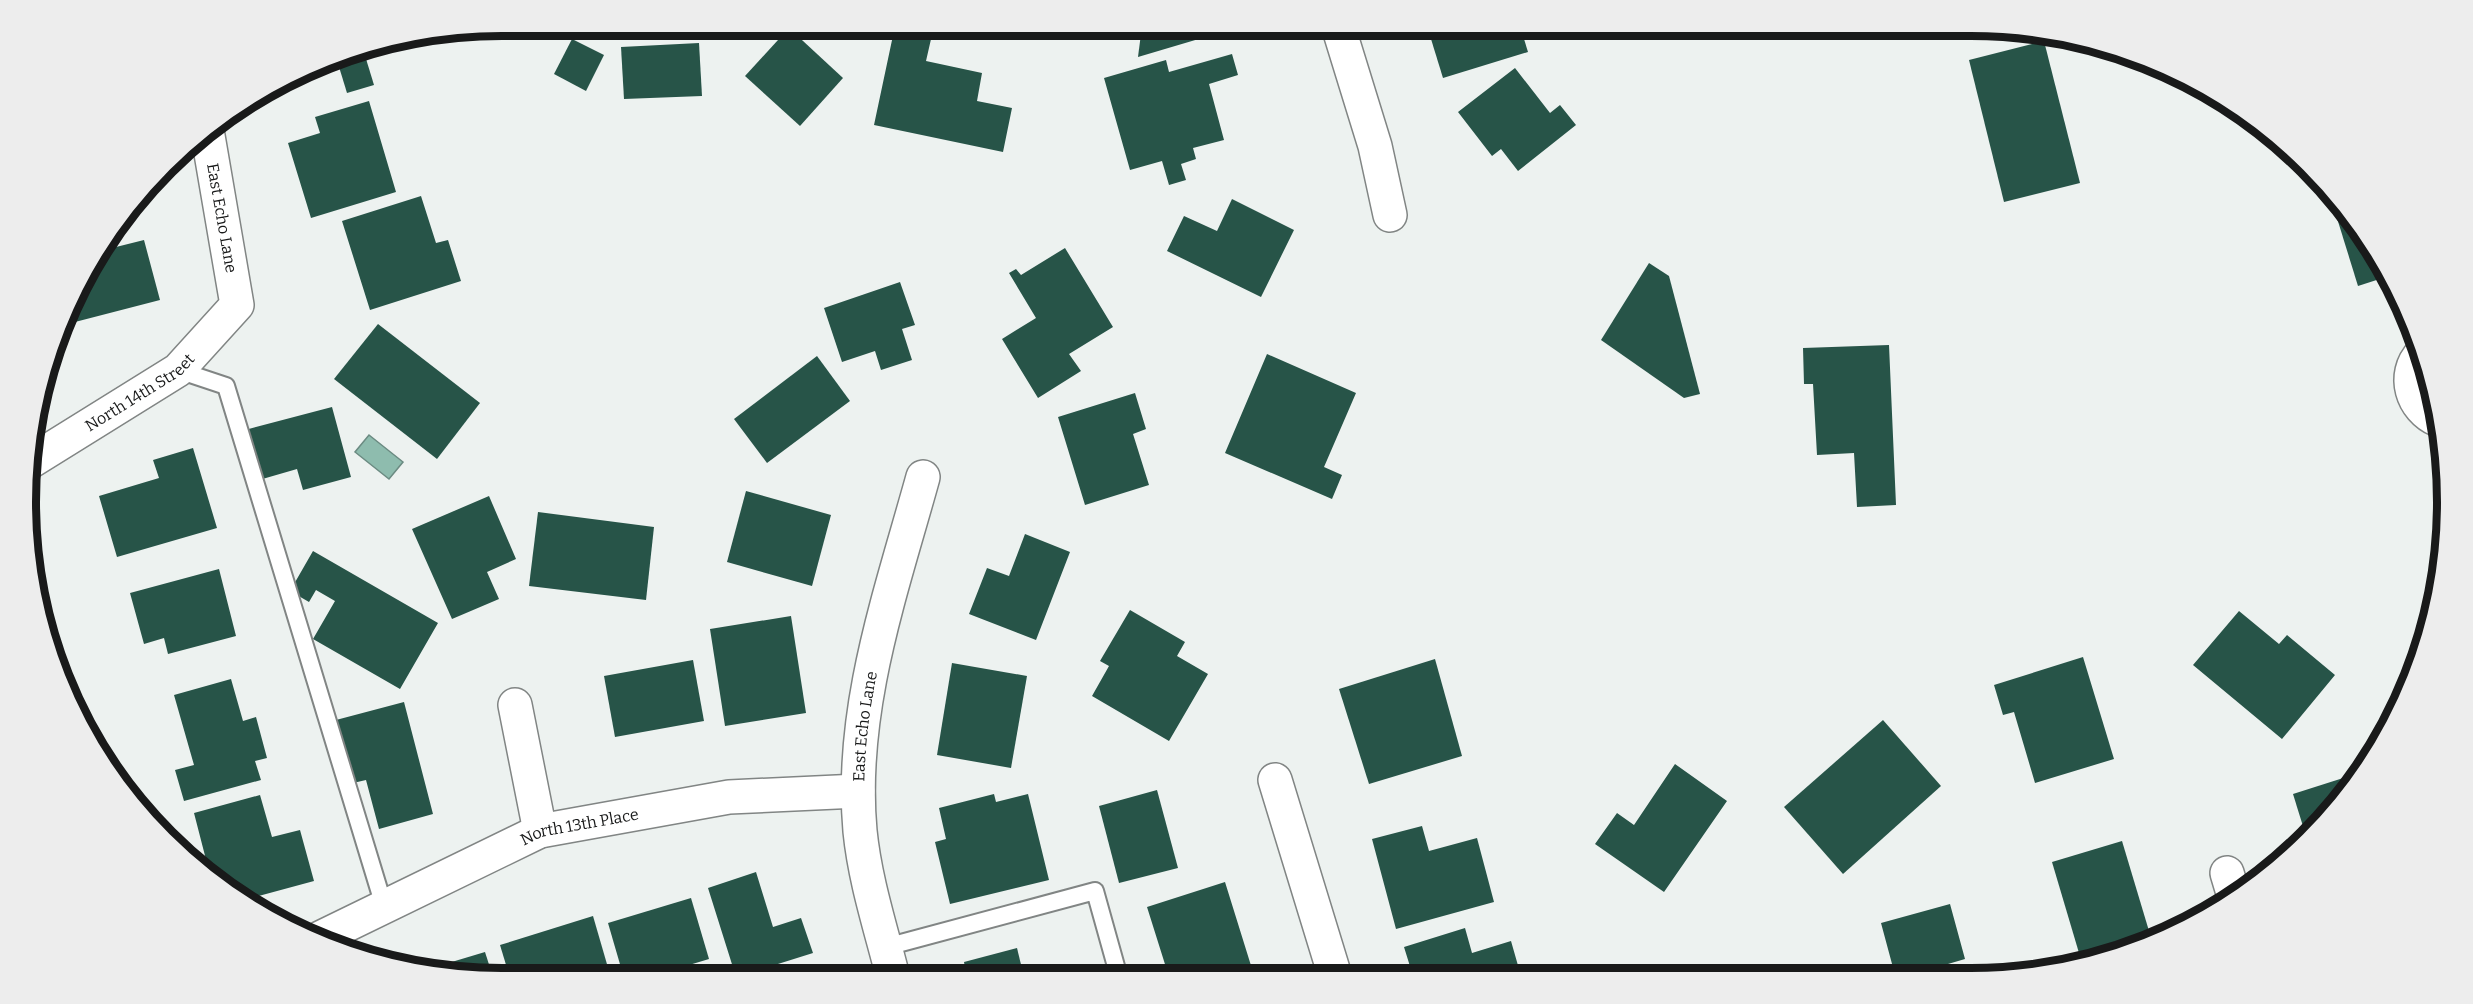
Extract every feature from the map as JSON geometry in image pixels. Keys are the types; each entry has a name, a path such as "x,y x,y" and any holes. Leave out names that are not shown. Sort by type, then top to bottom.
{"street":[{"path":"1341,36 1375,146 1390,215"},
{"name":"East Echo Lane","path":"209,140 237,305"},
{"name":"North 14th Street","path":"38,457 178,370 237,305"},
{"path":"2416,363 2412,370 2413,396 2420,408 2428,414"},
{"name":"East Echo Lane","path":"889,962 871,896 860,832 858,791 861,746 869,677 923,477"},
{"path":"515,705 540,831"},
{"path":"1275,780 1333,968"},
{"name":"North 13th Place","path":"328,934 540,831 729,797 858,791"}],"lane":[{"path":"178,370 226,386 384,906"},
{"path":"889,962 1095,891 1116,968"}],"shaded area":[{"path":"369,435 403,462 389,479 355,452"}],"building":[{"path":"782,36 798,36 843,78 800,126 745,76"},
{"path":"893,36 932,36 926,61 982,73 977,101 1012,108 1003,152 874,125"},
{"path":"1141,36 1209,36 1138,57"},
{"path":"1430,36 1523,36 1528,52 1443,78"},
{"path":"572,39 604,55 586,91 554,74"},
{"path":"2044,42 2080,183 2004,202 1969,60"},
{"path":"699,43 702,96 624,99 621,47"},
{"path":"1232,54 1238,75 1209,84 1224,140 1193,148 1196,159 1181,164 1186,180 1169,185 1162,161 1130,170 1104,78 1166,60 1169,72"},
{"path":"365,57 374,85 347,93 339,66"},
{"path":"1515,68 1550,113 1560,105 1576,125 1518,171 1501,149 1492,156 1458,112"},
{"path":"369,101 396,192 311,218 288,143 320,133 315,117"},
{"path":"421,196 436,243 448,240 461,281 370,310 342,221"},
{"path":"1232,199 1294,230 1261,297 1167,251 1184,216 1217,231"},
{"path":"2335,211 2380,279 2358,286"},
{"path":"144,240 160,300 75,322 74,318 84,296 112,248"},
{"path":"1065,248 1113,327 1069,354 1081,371 1038,398 1002,339 1036,318 1009,273 1016,269 1021,275"},
{"path":"1649,263 1669,276 1700,394 1684,398 1601,340"},
{"path":"900,282 915,325 902,329 912,360 881,370 875,351 842,362 824,308"},
{"path":"378,324 480,403 437,459 334,379"},
{"path":"1889,345 1896,505 1857,507 1854,453 1817,455 1813,384 1804,384 1803,348"},
{"path":"1267,354 1356,393 1324,467 1342,475 1332,499 1225,453"},
{"path":"817,356 850,401 767,463 734,419"},
{"path":"1135,393 1146,429 1133,434 1149,485 1085,505 1058,417"},
{"path":"332,407 351,477 303,490 297,469 259,480 245,430"},
{"path":"193,448 217,528 117,557 99,496 159,478 153,460"},
{"path":"746,491 831,515 812,586 727,562"},
{"path":"489,496 516,559 487,572 499,599 452,619 412,529"},
{"path":"538,512 654,527 646,600 529,586"},
{"path":"1025,534 1070,552 1036,640 969,614 987,568 1009,576"},
{"path":"313,551 438,623 400,689 313,639 335,601 316,590 309,602 290,591"},
{"path":"219,569 236,636 168,654 164,638 144,644 130,593"},
{"path":"1130,610 1185,642 1177,656 1208,674 1169,741 1092,696 1109,666 1100,661"},
{"path":"2239,611 2279,644 2287,635 2335,675 2282,739 2193,665"},
{"path":"791,616 806,713 725,726 710,629"},
{"path":"2083,657 2114,759 2035,783 2014,712 2003,715 1994,685"},
{"path":"1435,659 1462,756 1369,784 1339,689"},
{"path":"693,660 704,721 615,737 604,676"},
{"path":"952,663 1027,676 1011,768 937,755"},
{"path":"231,679 243,721 256,717 267,758 255,761 261,780 184,801 175,770 194,765 174,695"},
{"path":"404,702 433,814 379,829 366,780 353,783 336,720"},
{"path":"1883,720 1941,786 1843,874 1784,807"},
{"path":"1675,764 1727,801 1664,892 1595,844 1617,813 1634,825"},
{"path":"2347,777 2304,829 2293,794"},
{"path":"1157,790 1178,868 1119,883 1099,806"},
{"path":"994,794 996,802 1028,794 1049,880 950,904 935,842 946,839 939,808"},
{"path":"260,795 272,837 300,830 314,881 255,897 207,862 194,813"},
{"path":"1422,826 1429,851 1477,838 1494,902 1396,929 1372,839"},
{"path":"2122,841 2149,931 2079,953 2052,862"},
{"path":"756,872 773,927 801,918 813,953 765,968 733,968 708,888"},
{"path":"1225,882 1252,968 1166,968 1147,907"},
{"path":"691,898 709,959 679,968 621,968 608,923"},
{"path":"1950,904 1965,959 1948,964 1949,968 1893,968 1881,923"},
{"path":"593,916 608,968 507,968 500,945"},
{"path":"1465,928 1472,953 1511,941 1519,968 1411,968 1404,947"},
{"path":"1017,948 1022,968 965,968 964,962"},
{"path":"485,952 490,968 472,967 445,964"}]}
